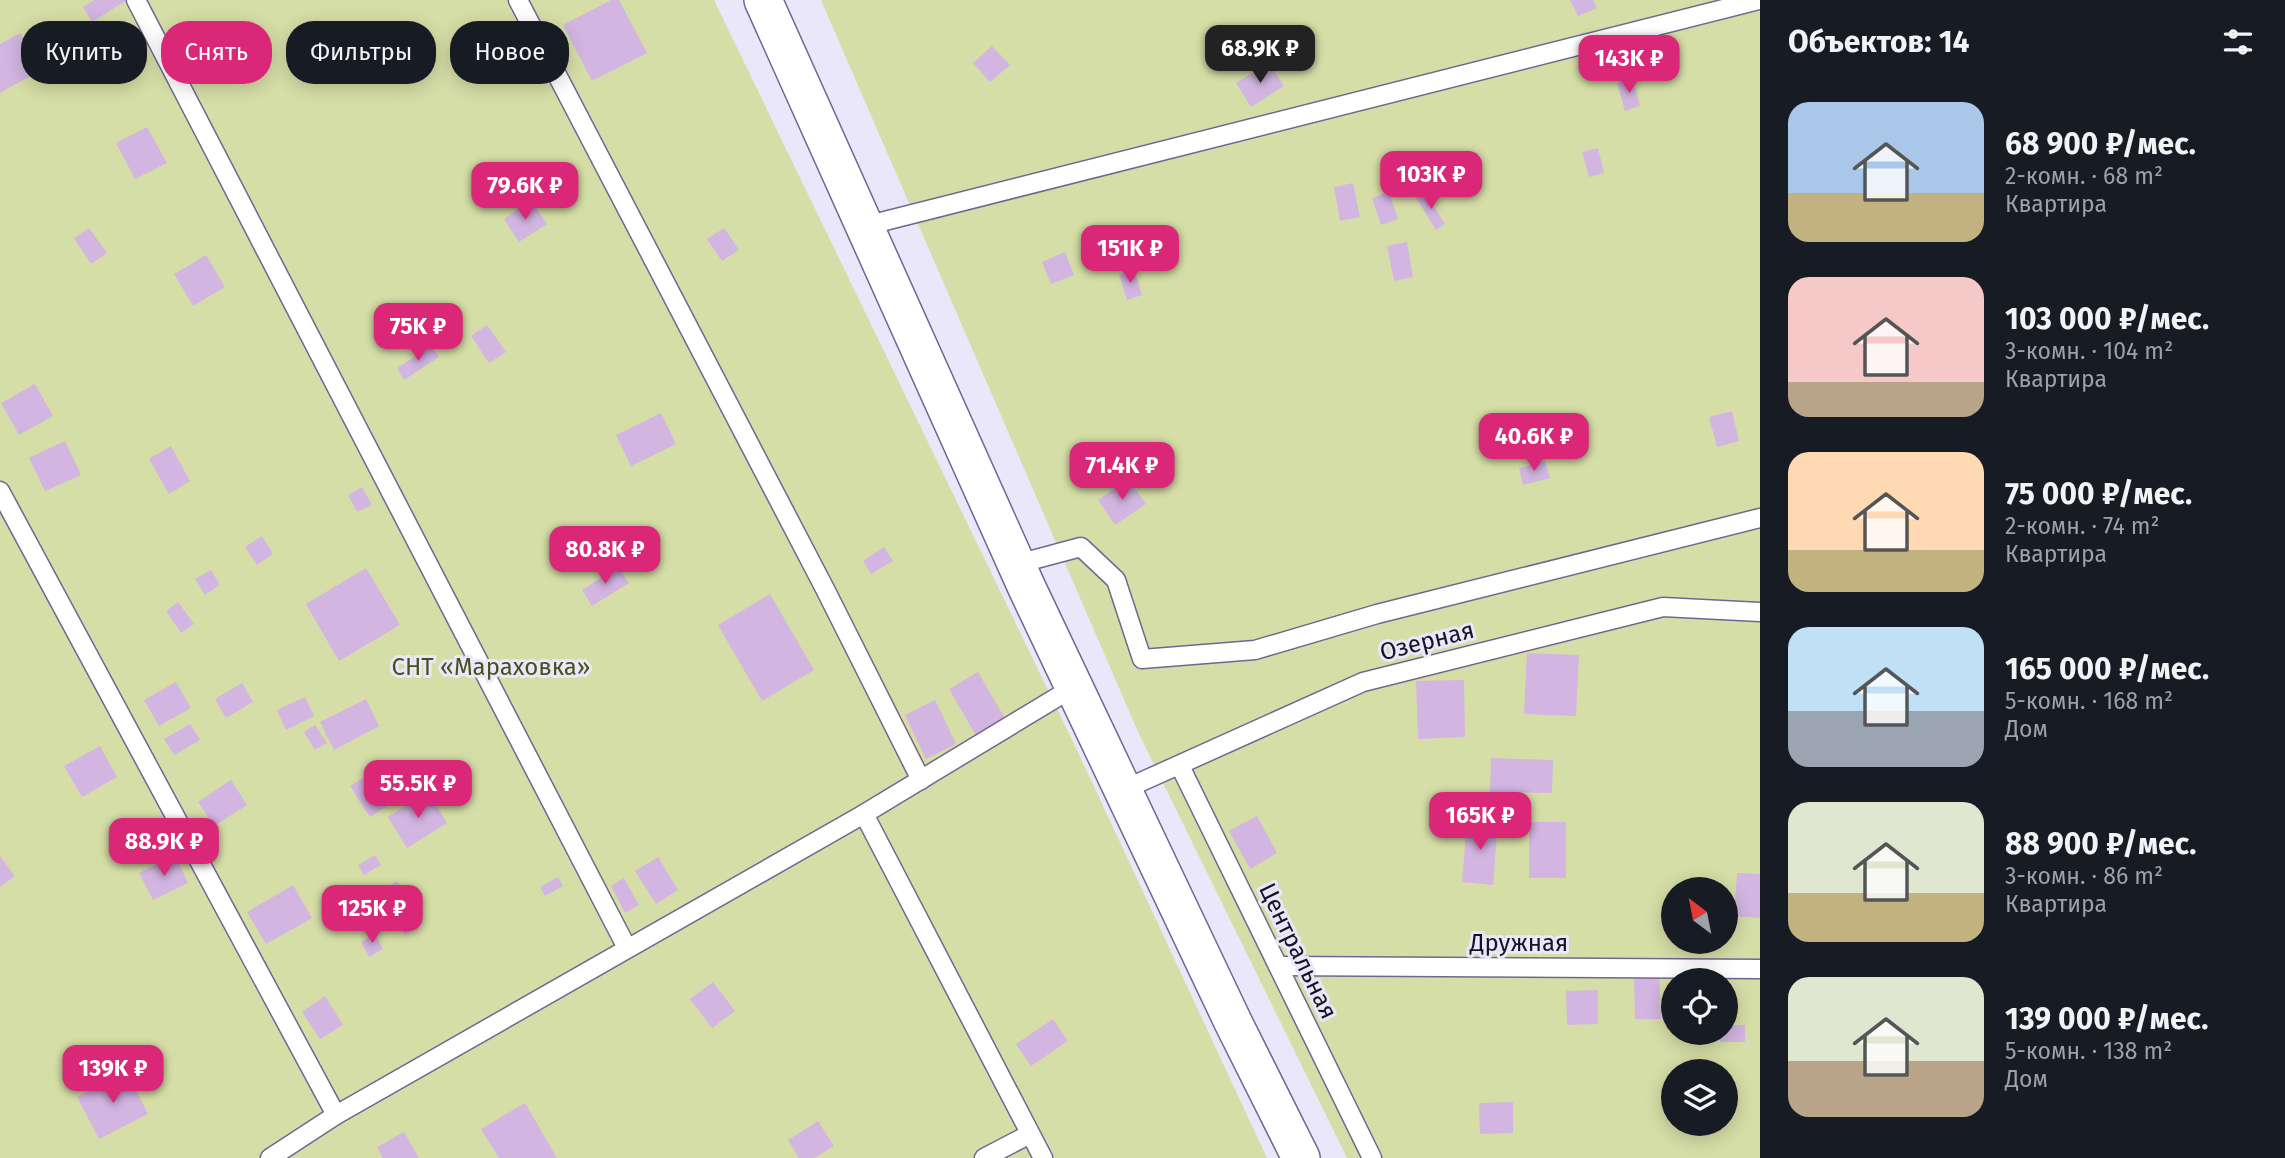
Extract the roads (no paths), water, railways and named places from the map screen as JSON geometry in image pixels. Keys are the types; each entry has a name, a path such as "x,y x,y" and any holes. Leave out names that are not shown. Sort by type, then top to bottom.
{"street":[{"path":"763,0 1074,687 1301,1158"}],"lane":[{"path":"136,0 627,948"},
{"path":"518,0 818,577 920,780"},
{"path":"865,226 1759,0"},
{"path":"0,491 336,1115"},
{"path":"1017,564 1081,547 1116,580 1142,659 1255,650 1377,614 1760,518"},
{"name":"Озерная","path":"1123,790 1363,682 1663,607 1760,612"},
{"path":"270,1158 336,1115 864,814 1074,687"},
{"name":"Центральная","path":"1180,766 1372,1158"},
{"path":"864,814 1043,1158"},
{"name":"Дружная","path":"1278,966 1760,969"},
{"path":"984,1158 1030,1134"}],"park label":[{"name":"СНТ «Мараховка»","path":"491,667"}]}
